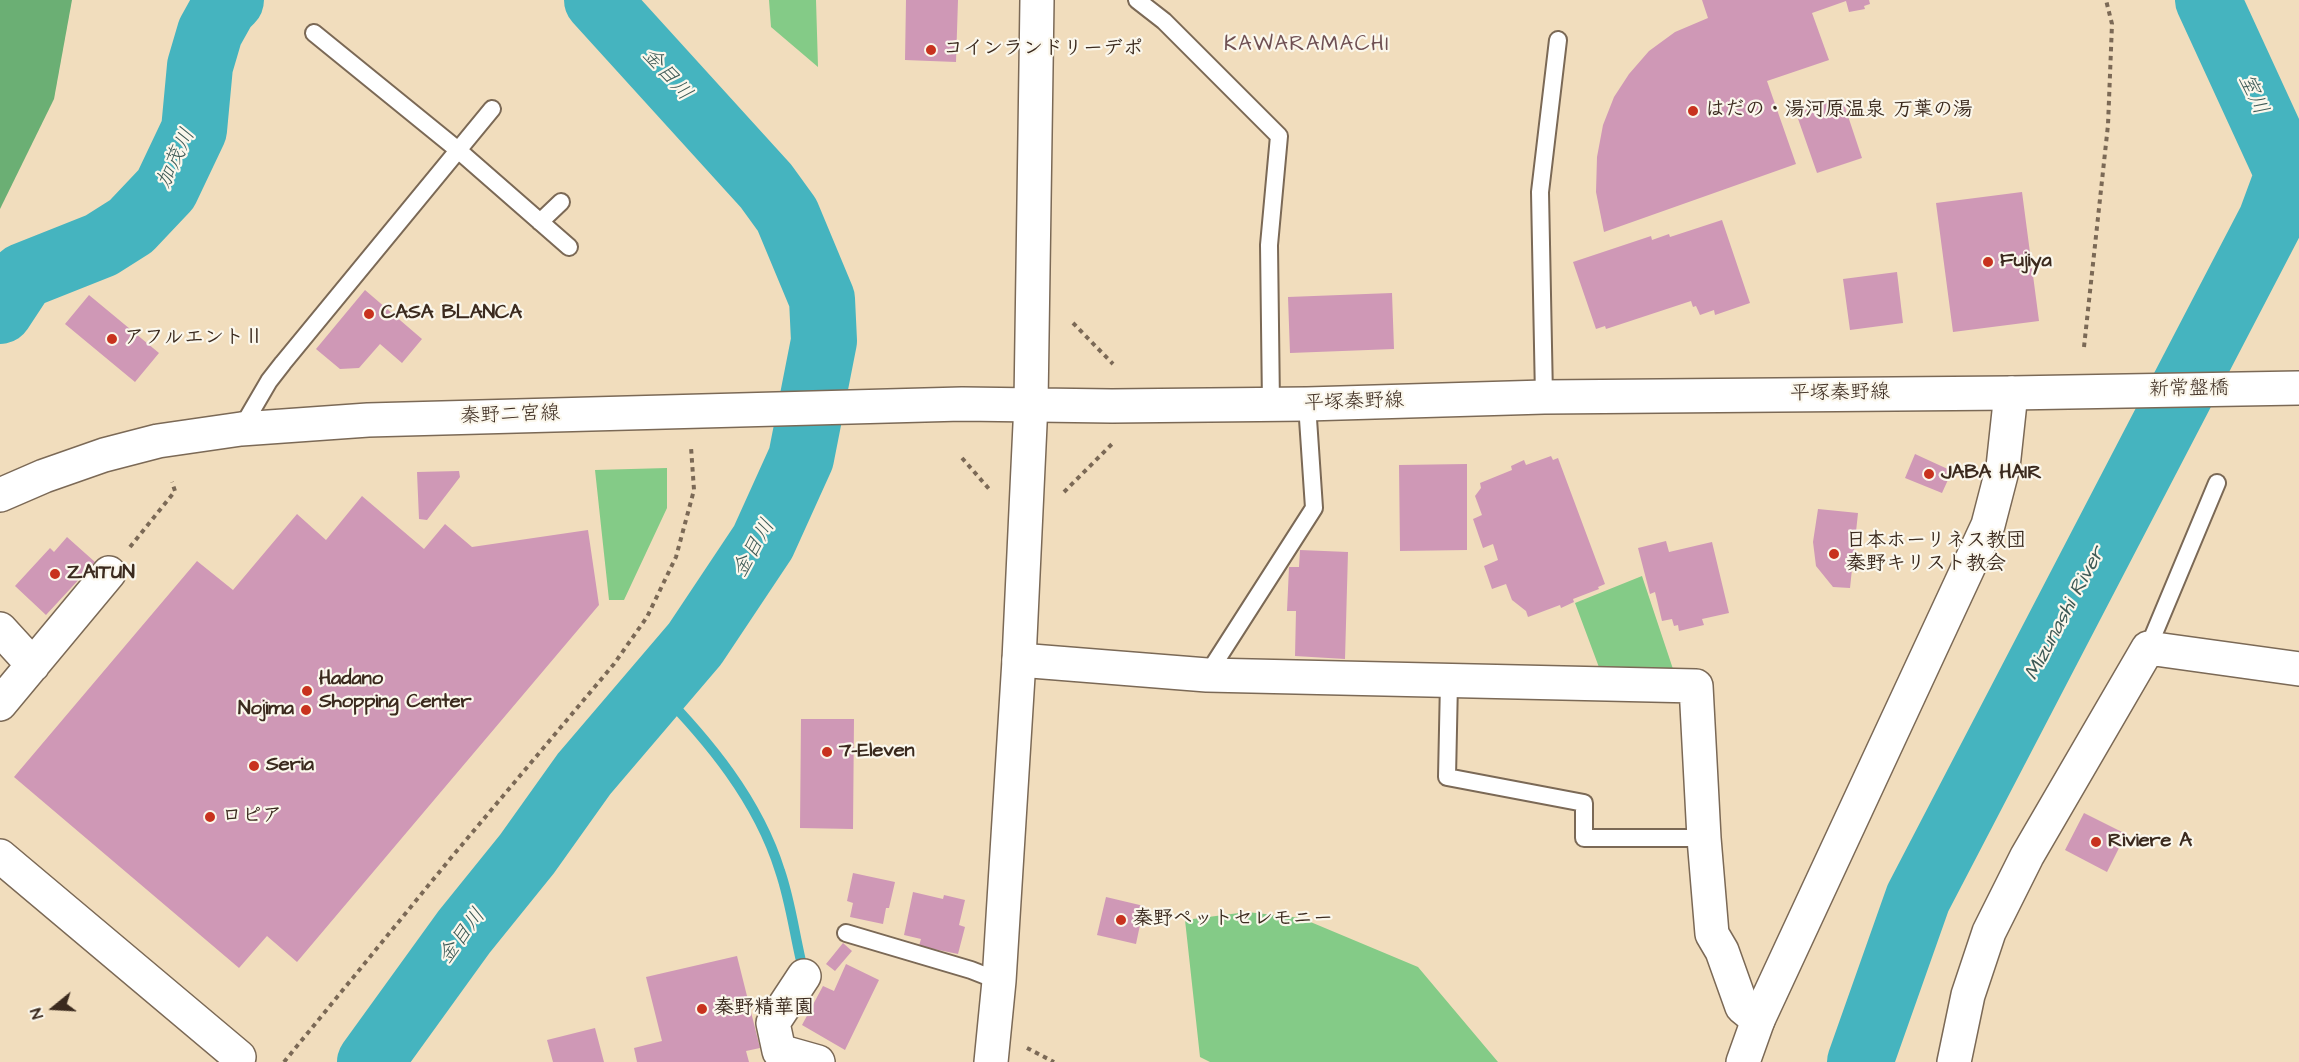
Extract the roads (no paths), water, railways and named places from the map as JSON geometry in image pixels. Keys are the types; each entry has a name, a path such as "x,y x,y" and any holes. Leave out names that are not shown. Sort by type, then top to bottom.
{"street":[{"path":"991,1062 999,981 1020,660 1031,403 1037,0"},
{"name":"新常盤橋","path":"2080,392 2299,388"},
{"name":"平塚秦野線","path":"1031,403 1112,406 1271,405 1544,398 2080,392"},
{"path":"1743,1062 1758,1020 1988,525 2003,467 2011,393"},
{"name":"秦野二宮線","path":"0,495 44,476 104,455 158,441 241,429 368,420 1031,403"},
{"path":"0,704 109,573"},
{"path":"0,629 33,664"},
{"path":"1954,1062 1968,995 1989,932 2027,856 2148,648 2299,669"},
{"path":"1020,660 1207,675 1696,686 1704,838 1712,934 1722,951 1742,1006 1758,1020"},
{"path":"0,856 239,1057"},
{"path":"804,976 773,1023 779,1051 818,1062"}],"lane":[{"path":"1137,0 1164,21 1279,136 1269,245 1271,405"},
{"path":"314,33 458,150 569,247"},
{"path":"1544,398 1540,192 1558,40"},
{"path":"241,429 269,381 283,363 492,109"},
{"path":"540,222 561,202"},
{"path":"1207,675 1314,508 1307,404"},
{"path":"2148,648 2217,483"},
{"path":"1449,682 1447,777 1584,803 1584,838 1704,838"},
{"path":"846,933 971,970 999,981"}],"waterway":[{"name":"加茂川","path":"0,311 23,276 101,245 131,226 166,189 194,130 200,66 210,32 224,7 231,0"},
{"name":"金目川","path":"370,1062 464,932 527,854 584,774 695,644 763,542 801,458 824,341 822,299 787,215 766,186 597,0"},
{"name":"室川","path":"2208,0 2288,174 2299,189"},
{"name":"室川","path":"2288,174 2299,178"},
{"name":"Mizunashi River","path":"1860,1062 1918,898 2271,220 2288,174"},
{"path":"657,688 713,750 759,820 783,882 801,961"}],"place":[{"name":"コインランドリーデポ","path":"931,50"},
{"name":"はだの・湯河原温泉 万葉の湯","path":"1693,111"},
{"name":"Fujiya","path":"1988,262"},
{"name":"CASA BLANCA","path":"369,314"},
{"name":"アフルエントⅡ","path":"112,339"},
{"name":"JABA HAIR","path":"1929,474"},
{"name":"日本ホーリネス教団 秦野キリスト教会","path":"1834,554"},
{"name":"ZAITUN","path":"55,574"},
{"name":"Hadano Shopping Center","path":"307,691"},
{"name":"Nojima","path":"306,710"},
{"name":"7-Eleven","path":"827,752"},
{"name":"Seria","path":"254,766"},
{"name":"ロピア","path":"210,817"},
{"name":"Riviere A","path":"2096,842"},
{"name":"秦野ペットセレモニー","path":"1121,920"},
{"name":"秦野精華園","path":"702,1009"}],"district":[{"name":"KAWARAMACHI","path":"1307,46"}]}
